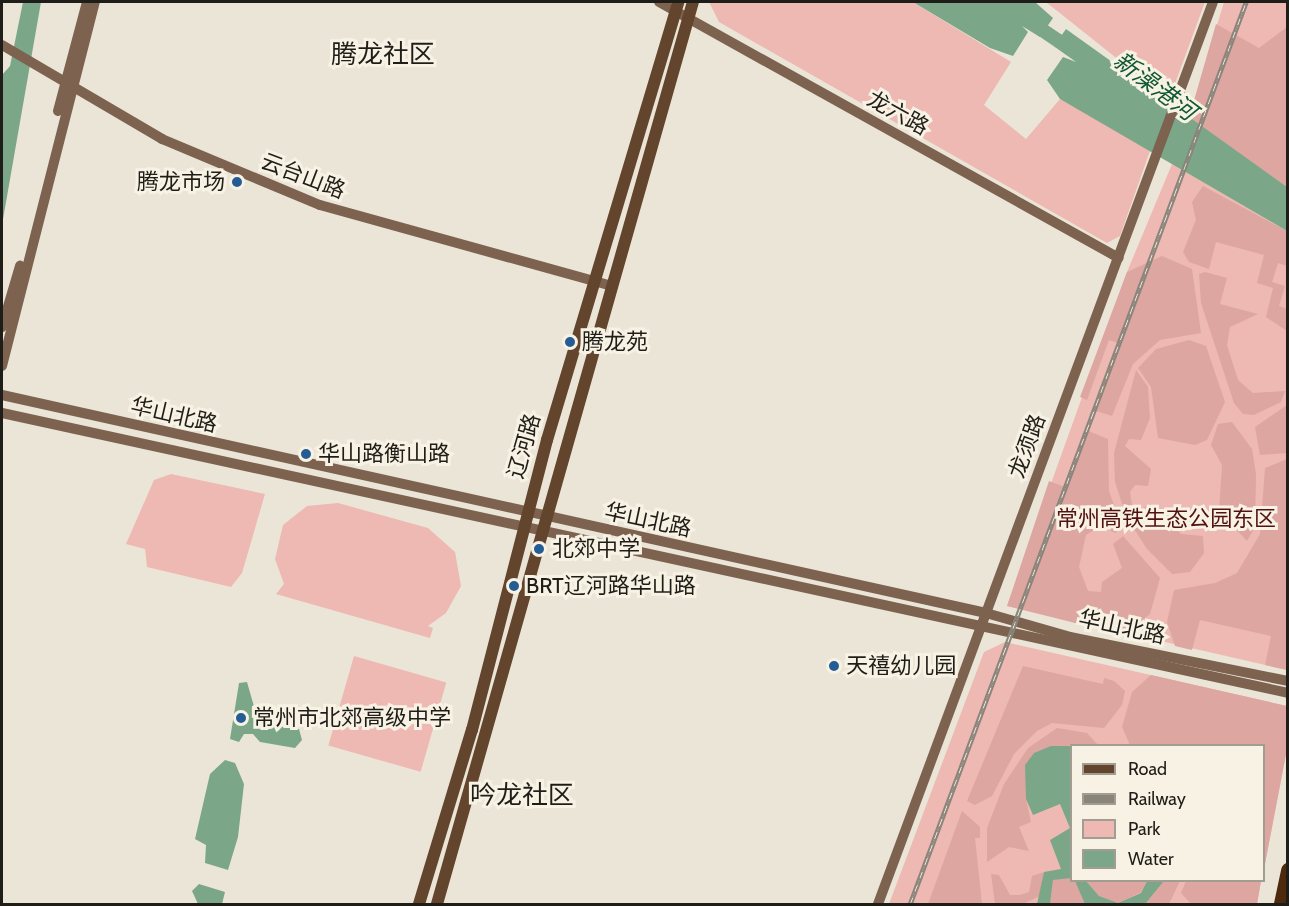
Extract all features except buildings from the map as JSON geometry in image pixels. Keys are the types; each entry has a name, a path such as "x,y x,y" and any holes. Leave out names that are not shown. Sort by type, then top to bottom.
{"highway":[{"path":"1281,904 1287,870"}],"main road":[{"name":"辽河路","path":"436,904 548,525 693,2"},
{"name":"辽河路","path":"418,904 472,730 525,520 677,6"}],"street":[{"path":"2,366 87,2"},
{"path":"2,327 68,88 95,2"},
{"name":"龙六路","path":"659,2 677,6 689,18 1119,258"},
{"name":"龙须路","path":"878,904 1213,2"},
{"name":"云台山路","path":"2,46 68,88 162,139 320,205 613,286"},
{"name":"华山北路","path":"2,394 525,520"},
{"name":"华山北路","path":"2,413 986,613 1070,637 1287,681"},
{"name":"华山北路","path":"548,525 982,627 1287,693"}],"green space":[{"path":"709,2 913,2 1011,62 984,105 1026,139 1060,99 1151,148 1120,236 1107,243 719,22"},
{"path":"1046,2 1205,2 1169,100"},
{"path":"1224,2 1287,2 1287,187 1189,118"},
{"path":"1216,24 1259,48 1287,27 1287,187 1189,118"},
{"name":"常州高铁生态公园东区","path":"1172,164 1287,231 1287,670 1007,606 1127,272"},
{"path":"1203,186 1287,231 1287,266 1278,263 1272,282 1285,286 1279,306 1287,309 1287,331 1266,317 1273,288 1257,283 1264,255 1216,242 1209,269 1189,262 1183,252 1196,220 1192,202"},
{"path":"1162,256 1192,269 1201,333 1160,340 1133,364 1112,416 1093,410 1118,343 1109,340 1087,400 1080,397 1127,272"},
{"path":"1205,272 1227,278 1220,304 1258,314 1230,327 1227,345 1238,380 1253,393 1285,391 1281,402 1254,415 1243,414 1234,403 1201,303 1199,274"},
{"path":"1189,340 1206,346 1225,402 1207,440 1195,445 1158,438 1151,387 1138,368 1156,349"},
{"path":"1136,370 1148,387 1150,418 1141,440 1129,439 1125,446 1151,469 1148,486 1135,485 1130,492 1133,511 1126,516 1115,482 1114,453"},
{"path":"1287,405 1287,453 1260,455 1255,427"},
{"path":"1232,422 1252,449 1256,474 1255,527 1247,541 1219,511 1222,465 1211,445 1218,424"},
{"path":"1086,430 1108,439 1109,491 1122,527 1115,533 1101,526 1086,535 1079,567 1088,591 1101,592 1102,582 1122,568 1113,544 1123,536 1160,578 1150,614 1123,635 1007,606 1049,481 1065,487"},
{"path":"1287,459 1287,670 1265,665 1271,636 1200,620 1192,650 1175,646 1167,622 1174,590 1215,583 1237,573 1260,534 1265,468"},
{"path":"171,474 265,494 242,573 231,587 147,567 145,549 126,544 154,480"},
{"path":"338,503 428,528 455,552 461,586 446,613 428,626 433,628 430,638 276,594 284,584 275,559 283,525 307,506"},
{"path":"1146,506 1153,514 1165,516 1181,534 1203,536 1204,553 1190,572 1172,574 1147,549 1129,521"},
{"path":"1005,642 1287,706 1287,749 1265,864 1265,744 1070,744 1070,882 1261,882 1257,904 889,904 984,652"},
{"path":"354,656 446,682 421,772 328,745"},
{"path":"1023,666 1103,684 1104,678 1114,681 1125,691 1122,705 1104,728 1052,723 1037,731 1014,754 992,796 975,805 967,801"},
{"path":"1151,675 1287,706 1287,749 1265,864 1265,744 1130,744 1122,727 1132,692"},
{"path":"1057,728 1087,733 1097,744 1070,744 1026,799 1031,822 1019,827 1029,851 1009,847 987,862 987,828 1004,784 1028,748"},
{"path":"962,811 980,827 980,838 975,838 982,904 928,904"},
{"path":"1044,872 1040,896 1023,904 995,904 991,874 999,875 1010,895 1020,895 1029,892 1032,876"},
{"path":"1068,877 1070,882 1079,885 1085,904 1050,904 1053,880"},
{"path":"1087,882 1146,882 1141,892 1118,903 1099,896"},
{"path":"1163,882 1180,882 1169,904 1145,904"},
{"path":"1185,882 1261,882 1257,904 1191,904 1181,893"}],"water":[{"path":"23,2 41,2 2,225 2,75 10,66"},
{"path":"913,2 1035,2 1053,18 1040,37 1022,26 1028,32 1013,56 990,48"},
{"path":"1066,29 1287,187 1287,231 1060,99 1047,80 1063,57 1076,62 1054,46"},
{"path":"247,682 257,717 268,725 299,729 302,740 295,748 260,742 253,734 244,734 239,742 230,739 239,683"},
{"path":"1051,746 1070,746 1070,828 1060,804 1033,815 1026,799 1025,765 1034,753"},
{"path":"225,760 235,763 244,784 238,837 228,870 205,863 206,845 195,839 210,774"},
{"path":"1070,828 1070,878 1053,880 1050,904 1037,904 1044,872 1061,869 1050,840"},
{"path":"1075,882 1087,882 1099,896 1118,903 1141,893 1146,882 1163,882 1145,904 1085,904"},
{"path":"199,884 225,892 222,904 198,904 192,891"}],"waterway":[{"name":"新澡港河","path":"1029,21 1072,50"}],"railway":[{"path":"910,904 1246,2"}],"place":[{"name":"腾龙市场","path":"237,182"},
{"name":"腾龙苑","path":"570,342"},
{"name":"华山路衡山路","path":"306,454"},
{"name":"北郊中学","path":"539,549"},
{"name":"BRT辽河路华山路","path":"514,586"},
{"name":"天禧幼儿园","path":"834,666"},
{"name":"常州市北郊高级中学","path":"241,718"}],"district":[{"name":"腾龙社区","path":"383,55"},
{"name":"吟龙社区","path":"522,796"}]}
